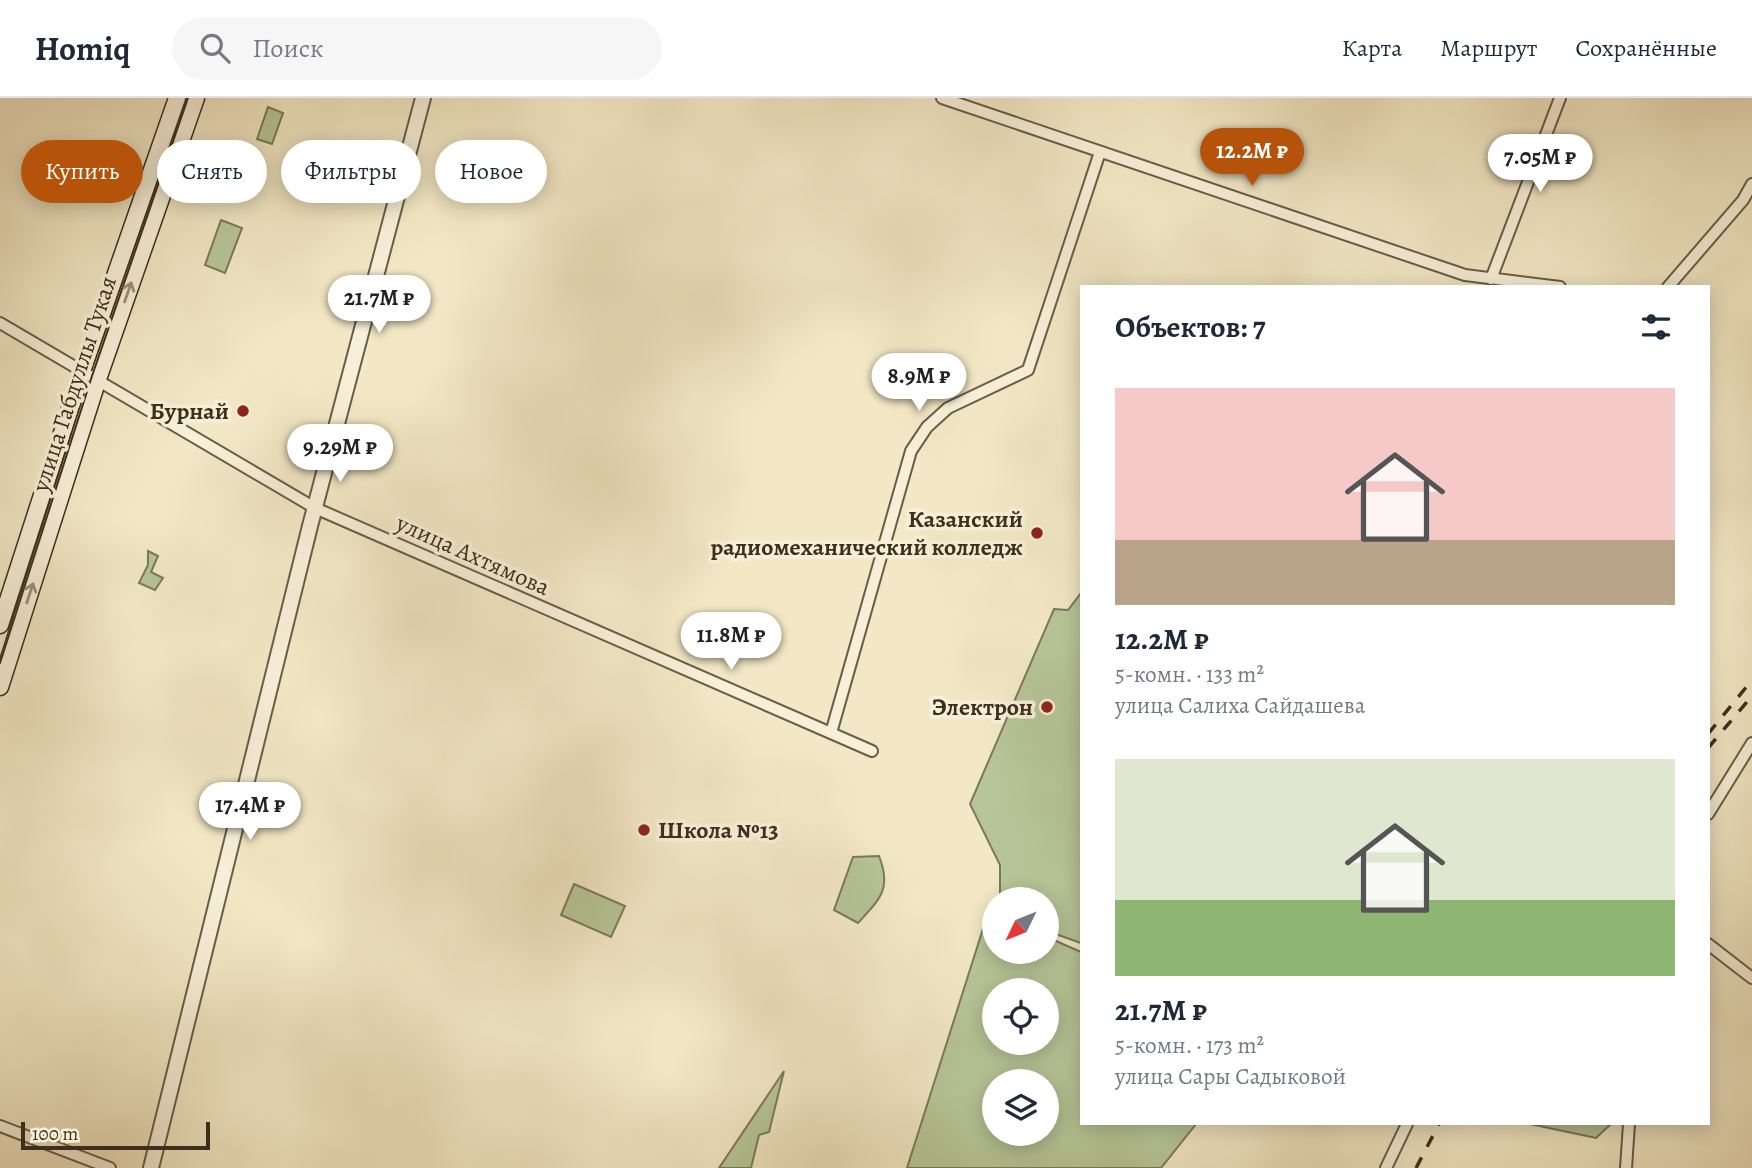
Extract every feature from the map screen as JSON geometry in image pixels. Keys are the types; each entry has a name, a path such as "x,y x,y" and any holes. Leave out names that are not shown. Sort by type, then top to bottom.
{"main road":[{"name":"улица Габдуллы Тукая","path":"0,625 82,371 177,98"},
{"name":"улица Габдуллы Тукая","path":"1,683 97,379 196,98"}],"street":[{"path":"151,1168 315,508 423,98"},
{"path":"942,98 1465,275 1543,285"},
{"path":"1491,279 1560,98"},
{"path":"831,733 911,451 927,428 948,408 1028,370 1100,152"},
{"path":"1670,285 1743,200 1752,184"},
{"name":"улица Ахтямова","path":"0,323 315,508 872,751"},
{"path":"1710,811 1752,743"},
{"path":"1710,946 1752,978"},
{"path":"1387,1168 1407,1125"},
{"path":"1626,1168 1629,1125"},
{"path":"0,1126 110,1168"}],"green space":[{"path":"268,107 283,113 272,144 267,140 257,139"},
{"path":"221,220 242,228 225,273 205,265"},
{"path":"148,551 158,556 151,572 163,578 155,590 139,583 148,565"},
{"name":"Электрон","path":"1080,594 1080,943 1059,935 1059,887 1000,887 1000,865 970,804 1054,609 1068,610"},
{"path":"879,856 884,885 878,900 858,923 834,910 853,857"},
{"path":"574,884 625,906 611,937 561,915"},
{"path":"982,932 982,964 1059,964 1059,942 1080,952 1080,1125 1195,1125 1161,1168 907,1168"},
{"path":"784,1071 769,1132 759,1135 751,1168 719,1168"},
{"path":"1535,1125 1610,1125 1596,1138"}],"tram line":[{"path":"0,663 92,376 188,98"}],"railway":[{"path":"1710,732 1752,680"},
{"path":"1710,746 1752,696"},
{"path":"1416,1168 1438,1125"}],"place":[{"name":"Бурнай","path":"243,411"},
{"name":"Казанский радиомеханический колледж","path":"1037,533"},
{"name":"Электрон","path":"1047,707"},
{"name":"Школа №13","path":"644,830"}]}
